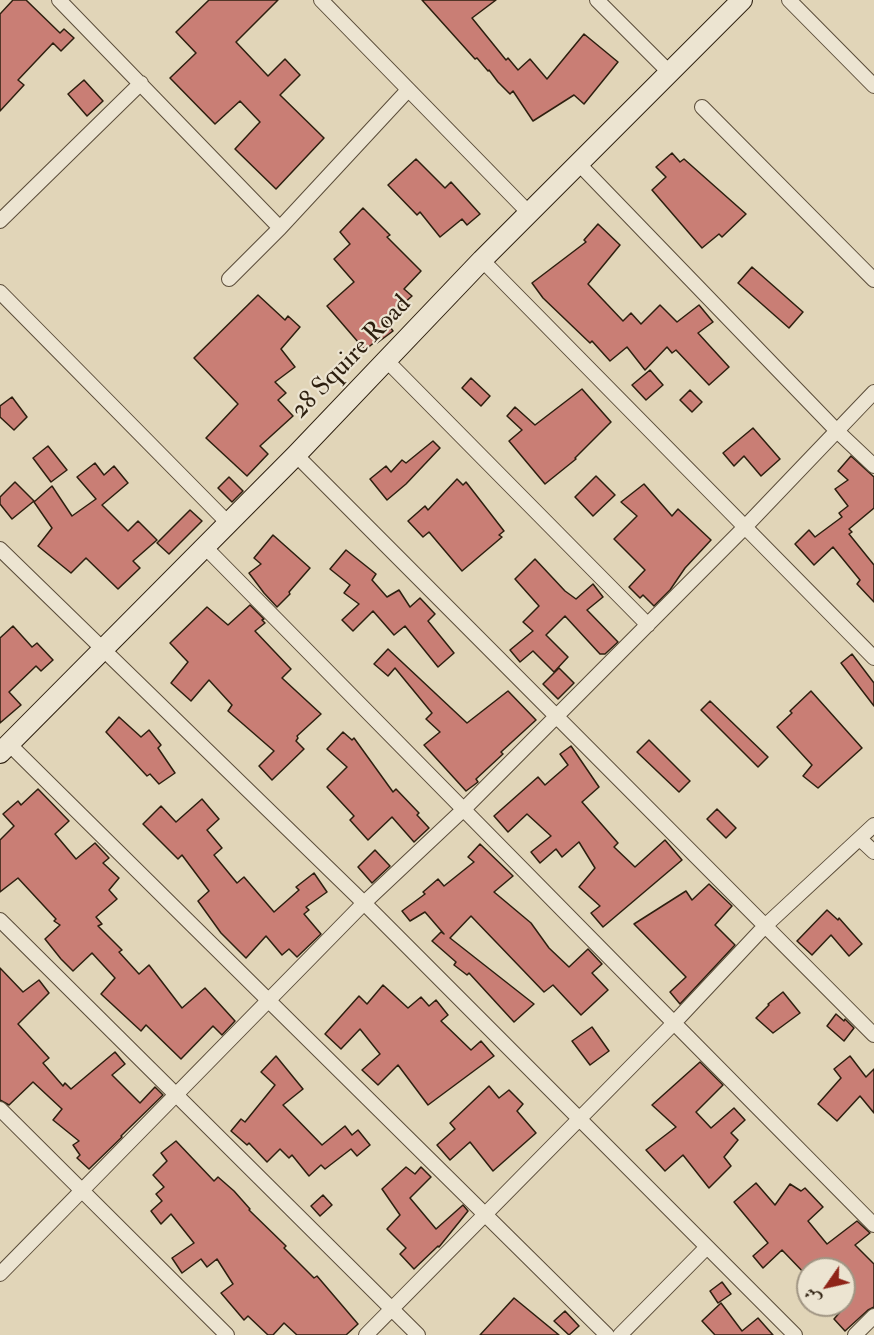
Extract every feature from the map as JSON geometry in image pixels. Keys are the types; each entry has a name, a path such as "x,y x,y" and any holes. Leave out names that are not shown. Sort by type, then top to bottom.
{"street":[{"path":"59,0 280,228"},
{"path":"321,0 528,213"},
{"path":"597,0 669,72"},
{"name":"28 Squire Road","path":"4,749 229,524 528,213 742,0"},
{"path":"789,0 874,86"},
{"path":"0,221 141,83"},
{"path":"229,279 280,228 408,90"},
{"path":"702,107 874,280"},
{"path":"579,164 836,430 874,466"},
{"path":"482,260 874,658"},
{"path":"0,292 229,524"},
{"path":"387,361 648,625"},
{"path":"0,1274 364,903 465,809 648,625 874,392"},
{"path":"296,455 874,1035"},
{"path":"205,547 465,809 673,1024 874,1225"},
{"path":"0,549 364,903 795,1335"},
{"path":"4,749 268,1000 607,1335"},
{"path":"366,1335 673,1024 765,926 874,825"},
{"path":"860,838 874,852"},
{"path":"0,920 418,1335"},
{"path":"0,1109 227,1335"},
{"path":"620,1335 706,1248"},
{"path":"855,1335 874,1316"}],"building":[{"path":"13,0 26,0 60,33 64,29 74,38 61,51 53,43 18,80 24,85 0,111 0,14"},
{"path":"209,0 278,0 236,42 268,76 285,59 300,75 280,95 324,138 276,189 235,149 260,122 240,101 215,124 170,78 196,53 176,32"},
{"path":"422,0 496,0 472,18 506,60 508,58 518,70 530,59 547,79 584,34 618,62 584,104 574,95 533,121 513,91 510,94 477,58 475,59"},
{"path":"84,80 103,101 87,116 68,94"},
{"path":"672,153 680,162 684,159 746,214 722,237 719,234 702,248 652,190 666,177 656,167"},
{"path":"416,159 445,188 451,182 480,214 467,225 462,219 440,237 420,212 417,215 388,185"},
{"path":"363,208 390,235 387,237 421,271 404,289 412,296 385,320 393,331 365,350 327,306 354,282 334,259 350,244 340,232"},
{"path":"598,224 620,245 588,284 623,321 631,313 641,324 660,305 677,322 699,305 713,322 698,333 729,367 709,385 676,350 672,353 667,347 645,370 627,347 610,361 592,341 590,343 543,298 532,283 586,242 584,240"},
{"path":"752,267 803,312 789,328 738,283"},
{"path":"258,295 285,320 288,316 300,327 281,349 295,367 275,382 286,393 278,400 293,416 260,446 268,454 247,476 206,438 238,404 194,358"},
{"path":"650,370 663,385 646,400 632,385"},
{"path":"471,378 490,396 481,406 462,388"},
{"path":"582,389 611,422 576,459 545,484 509,441 522,430 507,416 515,407 535,425"},
{"path":"690,390 702,402 692,412 680,400"},
{"path":"12,397 27,417 14,430 0,417 0,406"},
{"path":"753,428 780,459 761,476 744,456 734,466 723,453"},
{"path":"433,441 440,448 406,484 387,500 370,479 386,466 391,472 402,460 406,463"},
{"path":"48,446 67,470 51,482 33,458"},
{"path":"851,456 874,477 874,508 849,529 852,532 849,534 874,565 874,602 857,584 860,580 833,547 814,565 795,544 809,530 815,537 842,517 839,513 848,506 835,489 848,480 838,471"},
{"path":"95,463 104,475 114,466 128,483 102,505 128,531 138,521 157,540 133,561 140,568 118,589 86,558 71,573 38,546 52,528 34,502 52,486 72,516 96,499 77,477"},
{"path":"596,476 615,495 593,516 575,497"},
{"path":"229,477 243,491 232,502 218,488"},
{"path":"457,479 463,485 466,482 504,531 499,535 502,537 462,571 429,532 423,537 408,521 425,506 428,510"},
{"path":"15,482 34,501 12,519 0,504 0,497"},
{"path":"644,484 672,516 678,509 711,540 654,606 643,595 640,598 629,587 645,570 614,539 637,516 621,502"},
{"path":"190,510 202,521 169,554 157,543"},
{"path":"273,535 310,568 277,607 249,573 261,564 254,558"},
{"path":"346,550 376,574 372,580 387,597 399,590 410,607 420,598 435,614 428,621 454,653 438,667 405,626 394,635 373,611 353,631 342,620 359,604 344,593 350,585 330,569"},
{"path":"535,559 565,591 576,599 593,584 603,597 587,610 618,642 605,654 600,654 565,616 546,635 568,657 554,672 533,651 520,662 510,650 533,631 523,622 539,606 515,579"},
{"path":"250,605 265,623 255,631 291,669 282,678 321,714 297,736 296,741 304,749 272,780 259,766 274,751 228,711 232,705 209,680 191,701 171,683 188,662 170,643 207,607 228,625"},
{"path":"13,626 32,647 37,643 53,660 41,671 36,666 9,692 21,705 0,723 0,638"},
{"path":"388,649 467,723 508,691 536,720 501,752 503,754 476,779 478,782 466,791 424,745 440,732 426,719 432,713 395,668 388,676 374,664"},
{"path":"852,654 874,683 874,706 841,663"},
{"path":"559,668 574,683 558,699 543,684"},
{"path":"811,691 862,748 818,788 803,776 812,765 777,727"},
{"path":"710,701 768,757 758,767 701,710"},
{"path":"119,717 141,737 149,730 161,745 158,748 175,773 159,784 150,774 147,776 106,732"},
{"path":"343,732 352,740 354,738 393,792 396,789 419,813 417,815 429,828 414,842 392,817 368,840 350,820 354,816 327,787 347,767 327,749"},
{"path":"649,740 690,781 679,792 637,752"},
{"path":"571,746 599,787 582,802 618,843 614,847 635,867 665,840 682,860 603,927 591,913 600,906 579,887 595,868 579,842 562,857 556,849 540,863 531,852 551,836 527,814 508,832 494,816 538,777 545,785 568,765 560,754"},
{"path":"38,789 69,821 55,834 76,859 95,843 109,858 103,863 119,878 109,890 117,899 96,917 102,924 98,926 122,950 119,952 139,974 149,965 182,1008 205,988 235,1021 222,1035 213,1026 181,1059 146,1025 141,1031 101,994 115,978 92,953 73,971 61,959 45,939 60,925 54,921 56,919 18,878 0,892 0,840 14,826 3,814 18,801 21,805"},
{"path":"202,799 219,819 207,830 222,848 214,855 237,883 244,877 274,912 299,890 296,887 314,873 327,892 306,907 309,910 304,914 321,934 297,957 289,949 282,955 266,936 246,958 221,933 198,901 209,891 182,855 178,859 143,824 161,806 176,822"},
{"path":"717,809 736,828 726,838 707,819"},
{"path":"480,844 513,876 494,892 531,923 549,948 569,967 588,949 602,964 592,973 608,990 581,1015 553,985 544,992 471,916 450,938 534,1004 514,1022 469,973 467,975 454,965 456,962 432,941 441,932 444,934 425,912 410,921 402,911 425,894 423,892 438,879 444,886 474,862 468,857"},
{"path":"375,850 390,866 372,883 358,867"},
{"path":"709,884 732,906 715,925 735,945 680,1004 670,992 686,977 634,924 686,891 692,900"},
{"path":"827,910 838,920 839,918 862,944 849,956 831,935 812,955 797,941"},
{"path":"0,968 23,992 39,980 49,993 18,1024 49,1058 43,1063 63,1086 65,1083 71,1089 115,1052 125,1064 112,1075 140,1103 155,1087 163,1095 89,1169 77,1158 80,1155 73,1145 79,1141 53,1120 62,1109 33,1082 9,1105 0,1100"},
{"path":"383,985 408,1008 421,997 429,1006 436,1000 448,1015 441,1021 471,1050 481,1041 494,1056 428,1105 398,1065 378,1085 362,1070 380,1054 360,1029 341,1049 325,1034 359,996 367,1004"},
{"path":"783,992 800,1013 773,1033 756,1018"},
{"path":"836,1014 854,1028 844,1041 827,1026"},
{"path":"592,1027 609,1051 590,1065 572,1041"},
{"path":"276,1056 303,1089 283,1105 322,1145 345,1126 352,1135 358,1130 370,1145 357,1156 351,1149 325,1169 321,1165 309,1176 292,1155 289,1158 280,1149 267,1162 249,1143 247,1145 231,1131 241,1119 245,1122 275,1085 261,1072"},
{"path":"850,1056 866,1077 874,1069 874,1113 860,1096 837,1121 818,1104 841,1078 834,1069"},
{"path":"700,1062 723,1085 696,1112 711,1128 734,1108 745,1120 731,1133 738,1140 724,1157 731,1166 709,1188 683,1155 665,1171 646,1150 676,1127 652,1105"},
{"path":"489,1086 499,1098 509,1090 523,1104 517,1111 536,1133 493,1171 470,1142 450,1160 437,1145 455,1129 450,1123"},
{"path":"176,1141 214,1181 218,1177 234,1191 249,1210 286,1246 284,1248 314,1278 317,1276 358,1324 346,1335 297,1335 284,1323 273,1335 268,1335 248,1316 244,1320 221,1293 233,1284 217,1259 207,1267 201,1259 182,1273 172,1258 194,1243 171,1214 161,1224 151,1211 162,1201 156,1194 164,1187 153,1175 167,1161 161,1153"},
{"path":"406,1167 415,1174 421,1167 431,1177 410,1198 436,1229 463,1205 468,1211 439,1247 414,1269 400,1254 406,1248 387,1229 400,1215 382,1189"},
{"path":"756,1183 775,1205 790,1184 801,1191 805,1188 823,1207 808,1221 827,1244 857,1221 870,1233 855,1245 874,1264 874,1307 845,1331 834,1319 836,1317 856,1317 856,1257 796,1257 796,1265 782,1250 763,1268 753,1256 768,1243 734,1202"},
{"path":"323,1195 332,1205 320,1216 311,1206"},
{"path":"722,1282 731,1294 718,1303 710,1291"},
{"path":"514,1298 559,1335 480,1335"},
{"path":"721,1303 742,1331 758,1318 773,1335 715,1335 702,1321"},
{"path":"565,1311 579,1326 569,1335 554,1321"}]}
